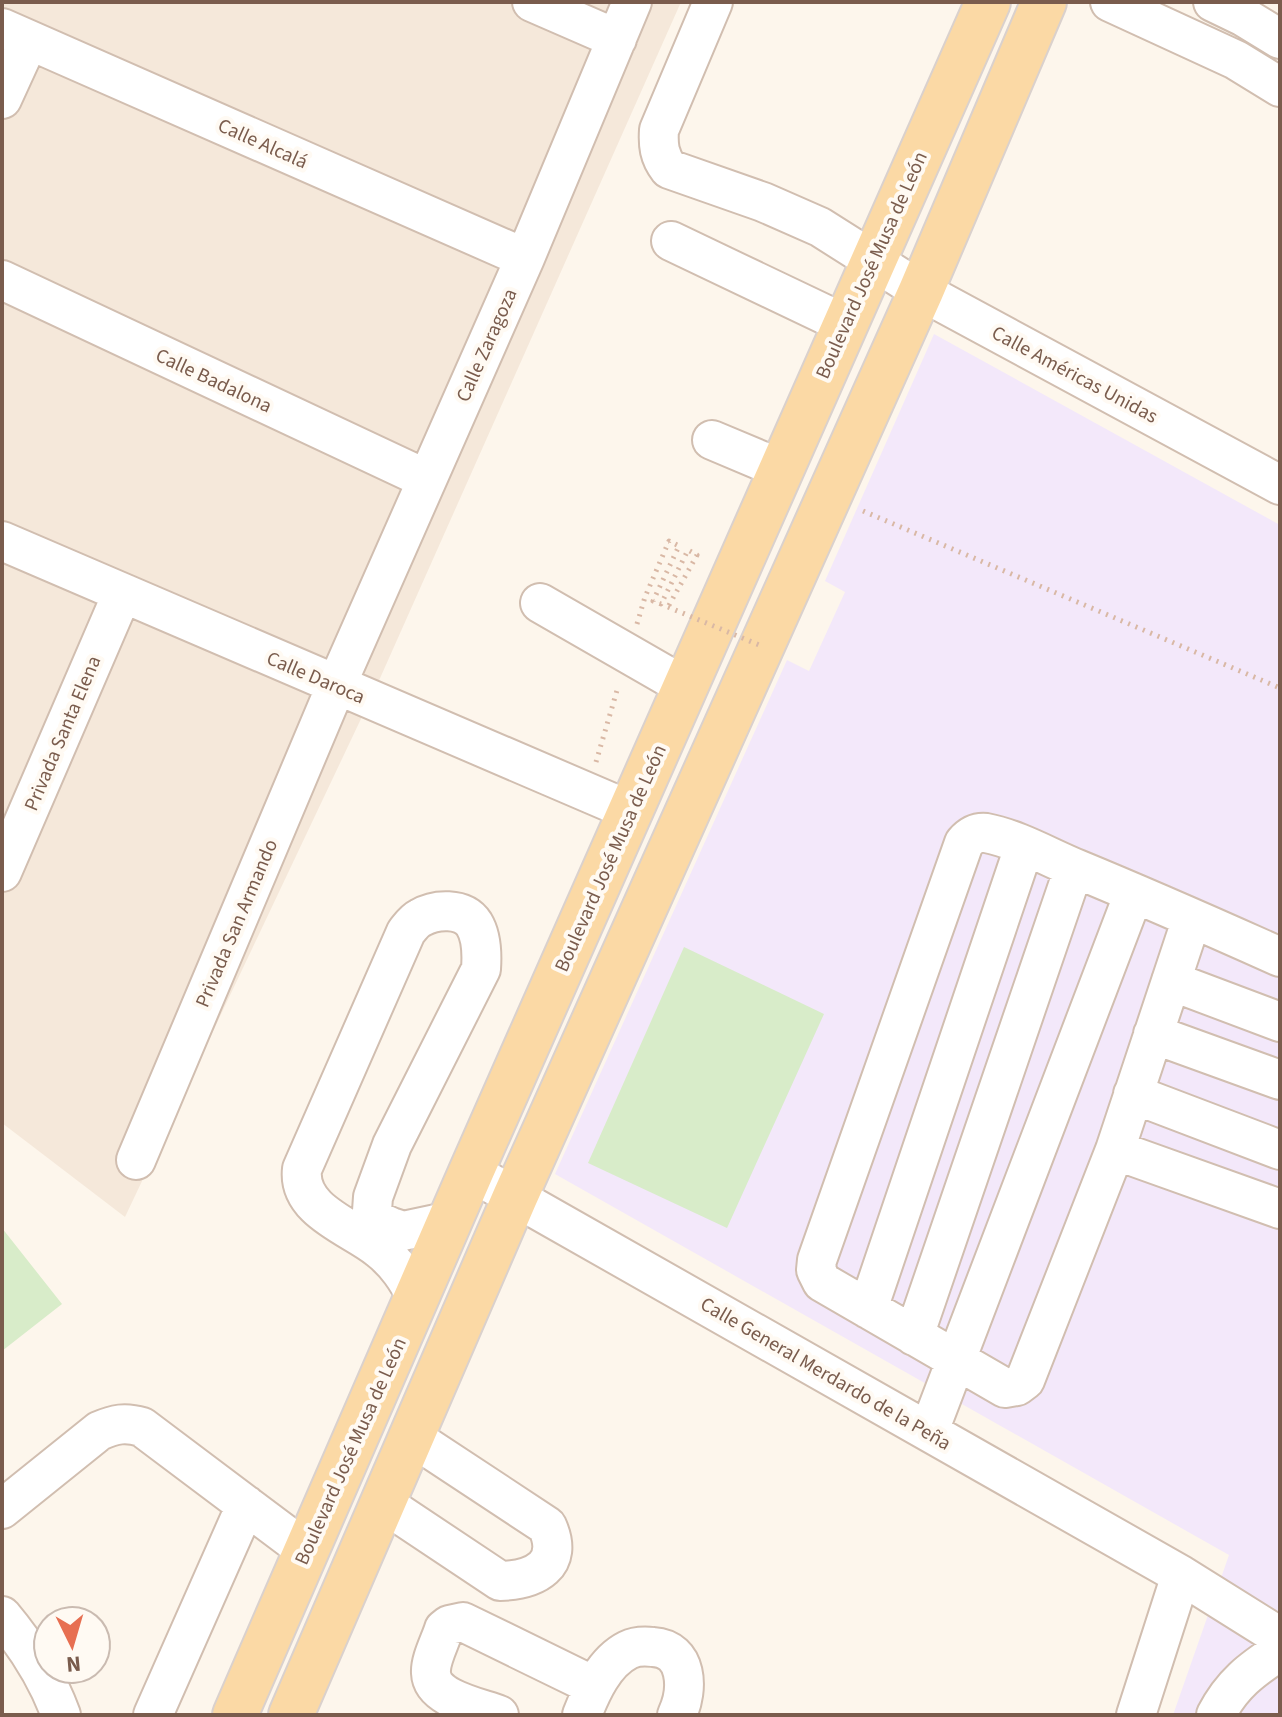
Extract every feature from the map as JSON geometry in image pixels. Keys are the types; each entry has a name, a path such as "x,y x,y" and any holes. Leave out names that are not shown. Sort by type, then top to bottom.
{"main road":[{"name":"Boulevard José Musa de León","path":"235,1715 471,1172 988,2"},
{"path":"291,1715 515,1197 921,291 1044,2"}],"street":[{"path":"532,2 617,39"},
{"name":"Calle Zaragoza","path":"336,686 525,258 632,2"},
{"name":"Calle Américas Unidas","path":"713,2 659,130 661,159 669,169 763,202 820,227 921,291 1280,485"},
{"path":"1110,2 1236,60 1280,87"},
{"path":"1213,2 1280,39"},
{"path":"2,99 15,34"},
{"name":"Calle Alcalá","path":"15,34 525,258"},
{"path":"671,241 845,324"},
{"name":"Calle Badalona","path":"2,280 426,479"},
{"path":"712,440 781,469"},
{"name":"Calle Daroca","path":"2,541 631,811"},
{"name":"Privada Santa Elena","path":"2,872 122,594"},
{"path":"540,603 686,687"},
{"name":"Privada San Armando","path":"136,1160 336,686"},
{"path":"1192,918 1115,1150 1025,1380 1017,1386 1005,1388 822,1282 816,1270 817,1260 964,843 978,833 1024,847 1134,893 1192,918 1280,957"},
{"path":"868,1309 1024,847"},
{"path":"914,1336 1074,868"},
{"path":"929,1431 1134,893"},
{"path":"417,1298 402,1270 379,1249 310,1202 300,1181 302,1169 406,932 417,919 437,911 461,913 473,922 482,953 481,969 392,1145 373,1197 372,1211 378,1221 403,1231 450,1221"},
{"path":"1171,981 1280,1022"},
{"path":"899,1029 955,1049"},
{"path":"1153,1034 1280,1080"},
{"path":"1133,1094 1280,1150"},
{"path":"1115,1150 1280,1209"},
{"name":"Calle General Merdardo de la Peña","path":"471,1172 1181,1575 1280,1637"},
{"path":"2,1509 99,1431 115,1424 128,1423 142,1427 307,1551"},
{"path":"383,1503 500,1581 521,1580 539,1572 551,1558 554,1542 547,1526 412,1437"},
{"path":"153,1715 246,1505"},
{"path":"1136,1715 1181,1575"},
{"path":"2,1616 27,1647 51,1689 61,1715"},
{"path":"499,1715 441,1692 435,1684 430,1670 444,1629 449,1625 463,1622 588,1700 619,1656 643,1646 663,1647 677,1657 684,1674 684,1691 677,1715"},
{"path":"1216,1715 1227,1693 1253,1669 1280,1651"}],"path":[{"path":"829,496 1280,688"},
{"path":"668,607 764,647"}],"shaded area":[{"path":"2,2 681,2 377,685 125,1217 2,1123"},
{"path":"934,334 1280,525 1280,1715 1173,1715 1229,1555 555,1174 787,660 809,671 845,592 825,581"}],"green space":[{"path":"684,947 824,1014 727,1228 588,1163"},
{"path":"2,1228 62,1304 2,1351"}]}
